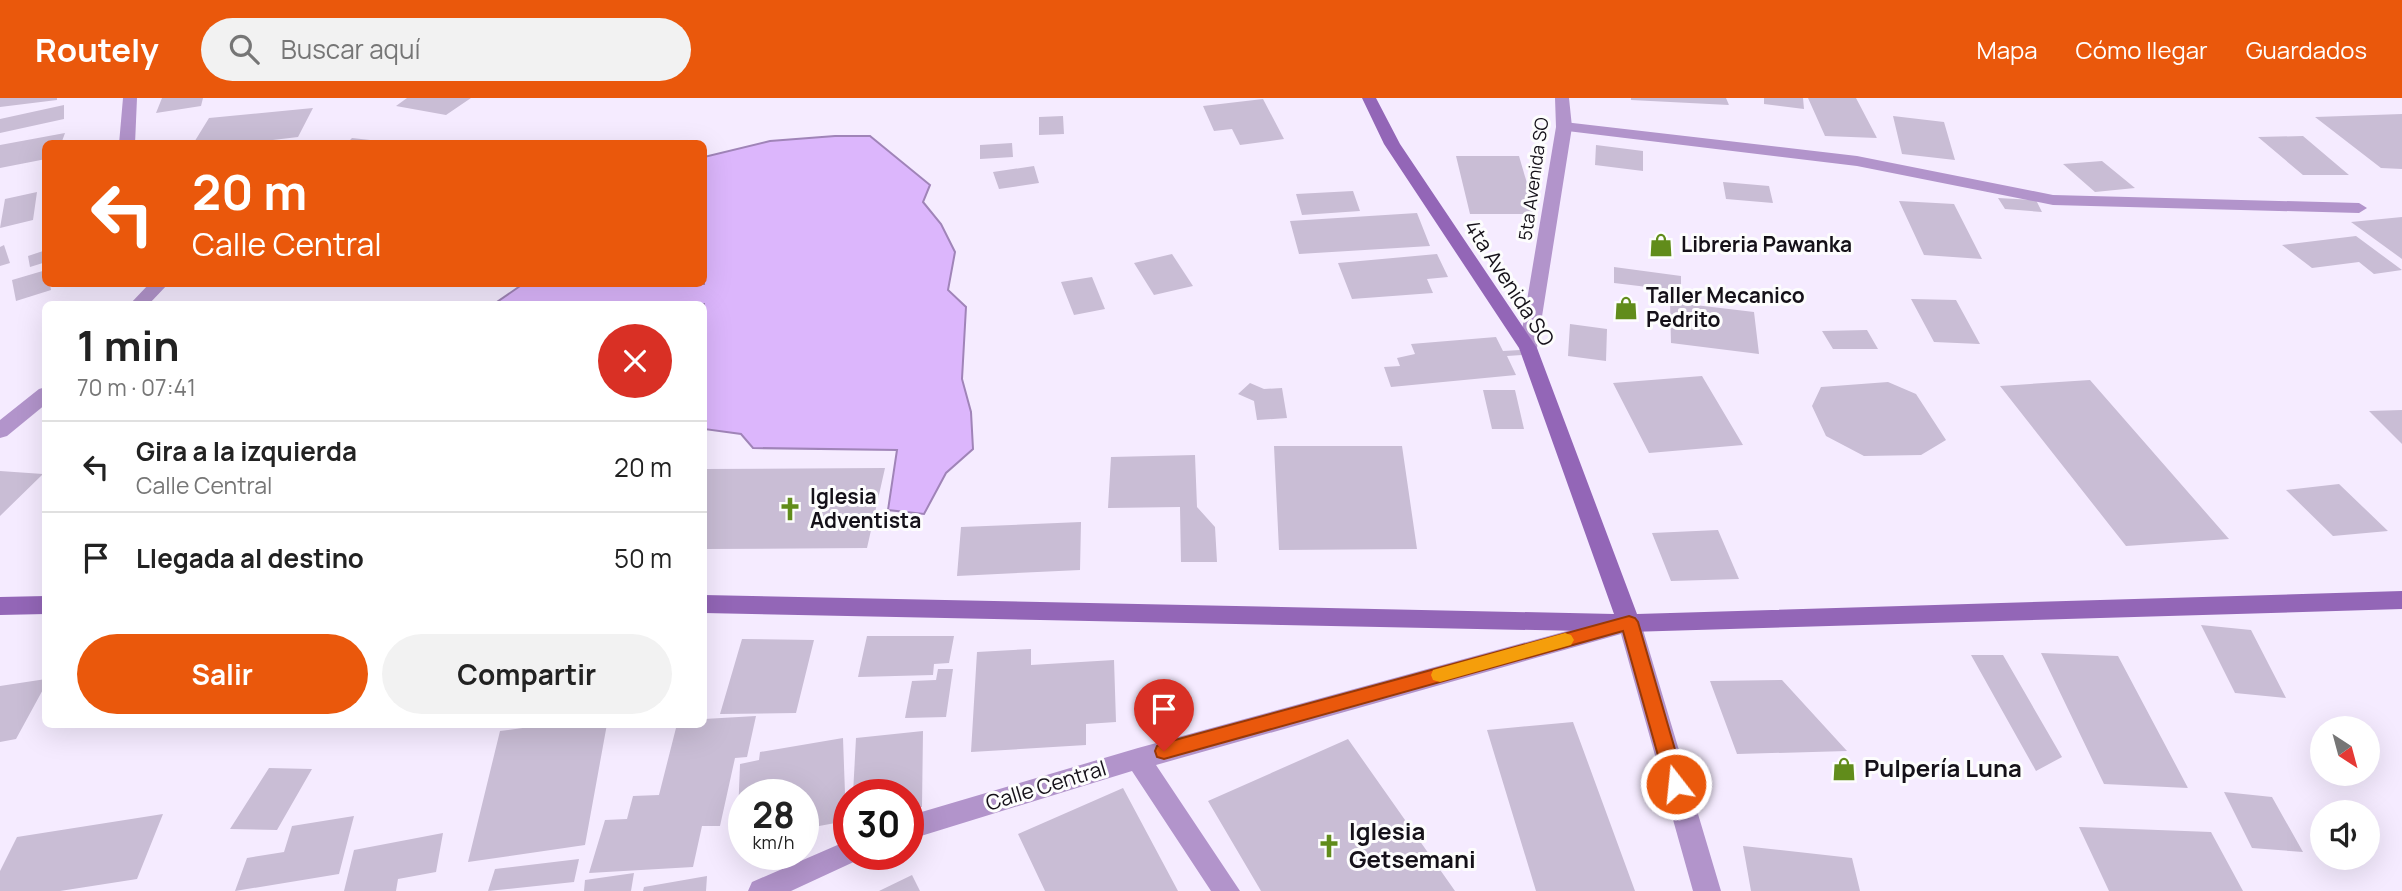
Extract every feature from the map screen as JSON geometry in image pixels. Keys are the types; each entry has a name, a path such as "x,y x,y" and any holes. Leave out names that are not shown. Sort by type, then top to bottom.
{"main road":[{"name":"4ta Avenida SO","path":"1369,98 1392,144 1528,348 1629,622"},
{"path":"707,604 1629,622 2402,600"},
{"path":"0,606 42,605"}],"street":[{"path":"127,140 130,98"},
{"name":"5ta Avenida SO","path":"1528,348 1564,127 1562,98"},
{"path":"1564,127 1857,161 1945,181 2053,200 2359,208"},
{"path":"142,301 156,287"},
{"path":"0,431 42,396"},
{"path":"1629,622 1707,891"},
{"name":"Calle Central","path":"924,823 1138,759 1629,622"},
{"path":"1138,759 1226,891"},
{"path":"762,891 833,859"}],"shaded area":[{"path":"870,136 930,185 923,202 941,224 955,252 948,290 966,307 962,379 971,412 973,449 946,473 924,514 888,510 897,450 753,448 741,434 707,429 707,301 498,301 519,287 707,287 707,156 770,141"}],"building":[{"path":"0,98 57,98 57,100 0,107"},
{"path":"162,98 203,98 201,106 156,113"},
{"path":"407,98 471,98 446,115 396,106"},
{"path":"1726,98 1729,105 1631,100"},
{"path":"1764,98 1803,98 1804,109 1764,104"},
{"path":"1808,98 1856,98 1877,138 1825,136"},
{"path":"1263,99 1284,139 1240,145 1232,129 1214,131 1203,106"},
{"path":"64,105 64,119 0,133 0,119"},
{"path":"313,108 298,137 273,140 195,140 209,118"},
{"path":"2402,114 2402,169 2381,168 2315,117"},
{"path":"1063,116 1064,134 1039,135 1039,117"},
{"path":"1893,116 1944,122 1955,160 1902,154"},
{"path":"65,133 62,140 42,140 42,160 0,168 0,145"},
{"path":"2303,136 2349,175 2303,175 2258,137"},
{"path":"1012,143 1013,157 980,159 980,145"},
{"path":"1596,145 1643,151 1643,171 1595,165"},
{"path":"1456,156 1519,156 1536,214 1470,214"},
{"path":"2102,161 2135,188 2095,192 2063,164"},
{"path":"1034,166 1039,183 999,189 993,172"},
{"path":"1723,182 1769,186 1773,203 1726,199"},
{"path":"1353,191 1360,211 1302,215 1296,194"},
{"path":"37,192 33,220 0,228 5,199"},
{"path":"1998,198 2036,200 2042,212 2005,209"},
{"path":"1899,201 1954,204 1982,259 1924,255"},
{"path":"1417,213 1430,246 1299,254 1290,221"},
{"path":"2402,217 2402,259 2351,222"},
{"path":"2356,236 2402,270 2374,274 2359,262 2312,268 2282,245"},
{"path":"4,245 10,263 0,266 0,247"},
{"path":"42,251 42,263 30,267 28,256"},
{"path":"1172,254 1193,286 1154,295 1134,263"},
{"path":"1437,254 1448,277 1427,279 1433,293 1352,299 1338,263"},
{"path":"1614,267 1681,276 1681,291 1614,283"},
{"path":"42,271 42,287 50,287 51,290 16,301 12,280"},
{"path":"1092,277 1105,309 1074,315 1061,282"},
{"path":"1911,299 1956,300 1980,344 1934,342"},
{"path":"1670,302 1754,312 1759,354 1671,343"},
{"path":"1570,324 1607,329 1606,361 1568,356"},
{"path":"1867,330 1878,349 1833,349 1822,331"},
{"path":"1496,337 1503,351 1520,350 1522,355 1507,356 1516,375 1391,387 1384,367 1400,366 1397,358 1415,354 1411,344"},
{"path":"1702,376 1743,445 1649,453 1613,383"},
{"path":"2090,380 2229,539 2126,546 2000,386"},
{"path":"1888,382 1916,394 1946,440 1921,455 1864,456 1826,436 1812,406 1821,387"},
{"path":"1250,383 1264,389 1282,388 1287,418 1257,420 1254,401 1238,394"},
{"path":"1483,390 1515,390 1524,429 1492,429"},
{"path":"2402,410 2402,444 2369,411"},
{"path":"1274,446 1402,446 1417,549 1279,550"},
{"path":"1195,455 1197,507 1215,527 1217,562 1181,562 1180,507 1108,508 1111,457"},
{"name":"Iglesia Adventista","path":"885,468 867,548 707,549 707,469"},
{"path":"0,471 42,474 42,475 0,516"},
{"path":"2339,484 2388,531 2333,536 2286,490"},
{"path":"1081,522 1080,570 957,576 961,527"},
{"path":"1718,530 1739,579 1671,581 1652,533"},
{"path":"2201,625 2251,630 2286,698 2235,693"},
{"path":"867,636 954,636 949,663 934,664 933,675 858,677"},
{"path":"742,639 814,640 796,713 720,714"},
{"path":"1031,649 1031,665 1114,660 1116,722 1086,724 1086,745 971,752 977,652"},
{"path":"2041,653 2118,656 2188,788 2104,784"},
{"path":"1971,655 2003,655 2062,757 2036,771"},
{"path":"938,669 953,669 946,717 905,718 912,681 936,680"},
{"path":"42,680 42,691 16,739 0,742 0,686"},
{"path":"1782,680 1847,751 1737,754 1710,681"},
{"path":"756,716 747,757 735,758 730,779 728,779 720,826 702,826 693,867 589,873 605,820 627,819 633,796 659,795 676,728 707,728 707,719"},
{"path":"1573,722 1635,891 1536,891 1487,730"},
{"path":"522,728 606,728 585,845 468,862 500,731"},
{"path":"923,731 922,779 854,779 856,738"},
{"path":"843,738 844,779 833,779 833,823 819,826 819,779 739,779 740,764 759,760 760,752"},
{"name":"Iglesia Getsemani","path":"1348,739 1455,891 1261,891 1208,801"},
{"path":"269,768 312,769 277,830 230,829"},
{"path":"1123,788 1178,891 1045,891 1018,834"},
{"path":"2224,792 2272,797 2303,852 2252,848"},
{"path":"163,814 137,879 60,891 0,891 0,871 17,837"},
{"path":"354,816 339,874 235,891 247,858 284,852 292,826"},
{"path":"2079,827 2211,832 2243,891 2109,891"},
{"path":"443,833 436,872 398,879 396,891 344,891 354,850"},
{"path":"1743,846 1852,858 1860,891 1751,891"},
{"path":"579,859 574,882 488,891 495,869"},
{"path":"634,873 631,891 584,891 585,880"},
{"path":"912,875 920,891 879,891"},
{"path":"707,876 706,891 643,891 644,887"}],"slow traffic":[{"path":"1440,675 1565,640"}],"place":[{"name":"Libreria Pawanka","path":"1661,245"},
{"name":"Taller Mecanico Pedrito","path":"1626,308"},
{"name":"Iglesia Adventista","path":"790,509"},
{"name":"Pulpería Luna","path":"1844,769"},
{"name":"Iglesia Getsemani","path":"1329,846"}],"route":[{"path":"1164,751 1629,622 1676,784"}]}
